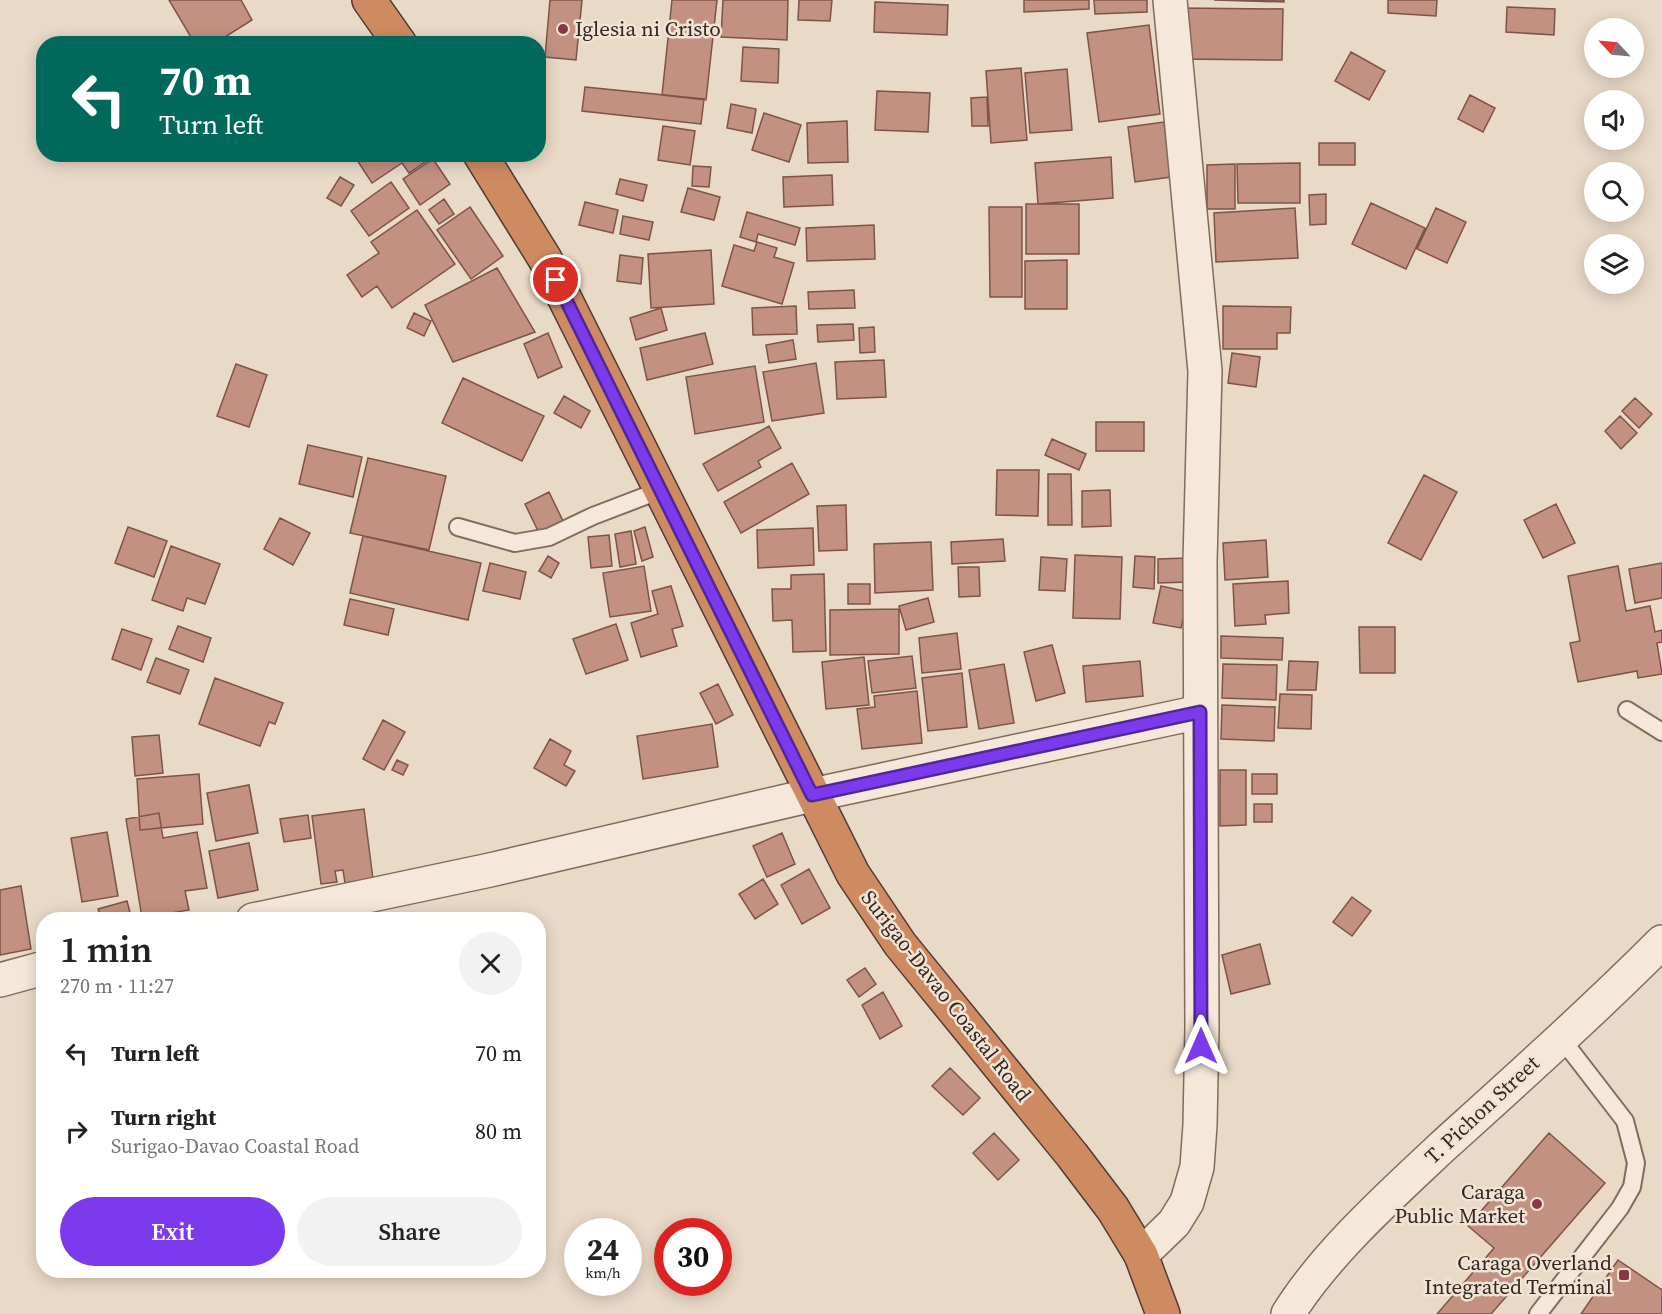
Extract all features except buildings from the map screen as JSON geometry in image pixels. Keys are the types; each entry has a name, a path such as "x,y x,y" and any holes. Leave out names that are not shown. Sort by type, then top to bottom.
{"highway":[{"path":"369,0 394,36"},
{"name":"Surigao-Davao Coastal Road","path":"485,162 545,259 853,874 900,944 1072,1155 1113,1209 1141,1255 1163,1314"}],"street":[{"path":"1141,1255 1174,1223 1187,1202 1197,1167 1200,1125 1202,1027 1200,561 1205,371 1170,0"},
{"path":"291,912 490,870 812,795 1200,712"},
{"name":"T. Pichon Street","path":"1288,1314 1298,1298 1361,1227 1411,1176 1662,942"},
{"path":"0,980 36,970"}],"lane":[{"path":"458,527 515,543 549,537 593,516 661,490"},
{"path":"1627,710 1662,732"},
{"path":"1538,1314 1620,1208 1632,1187 1636,1163 1625,1121 1561,1038"}],"place":[{"name":"Iglesia ni Cristo","path":"563,29"},
{"name":"Caraga Public Market","path":"1537,1204"},
{"name":"Caraga Overland Integrated Terminal","path":"1624,1275"}],"route":[{"path":"556,280 812,795 1200,712 1201,1046"}]}
